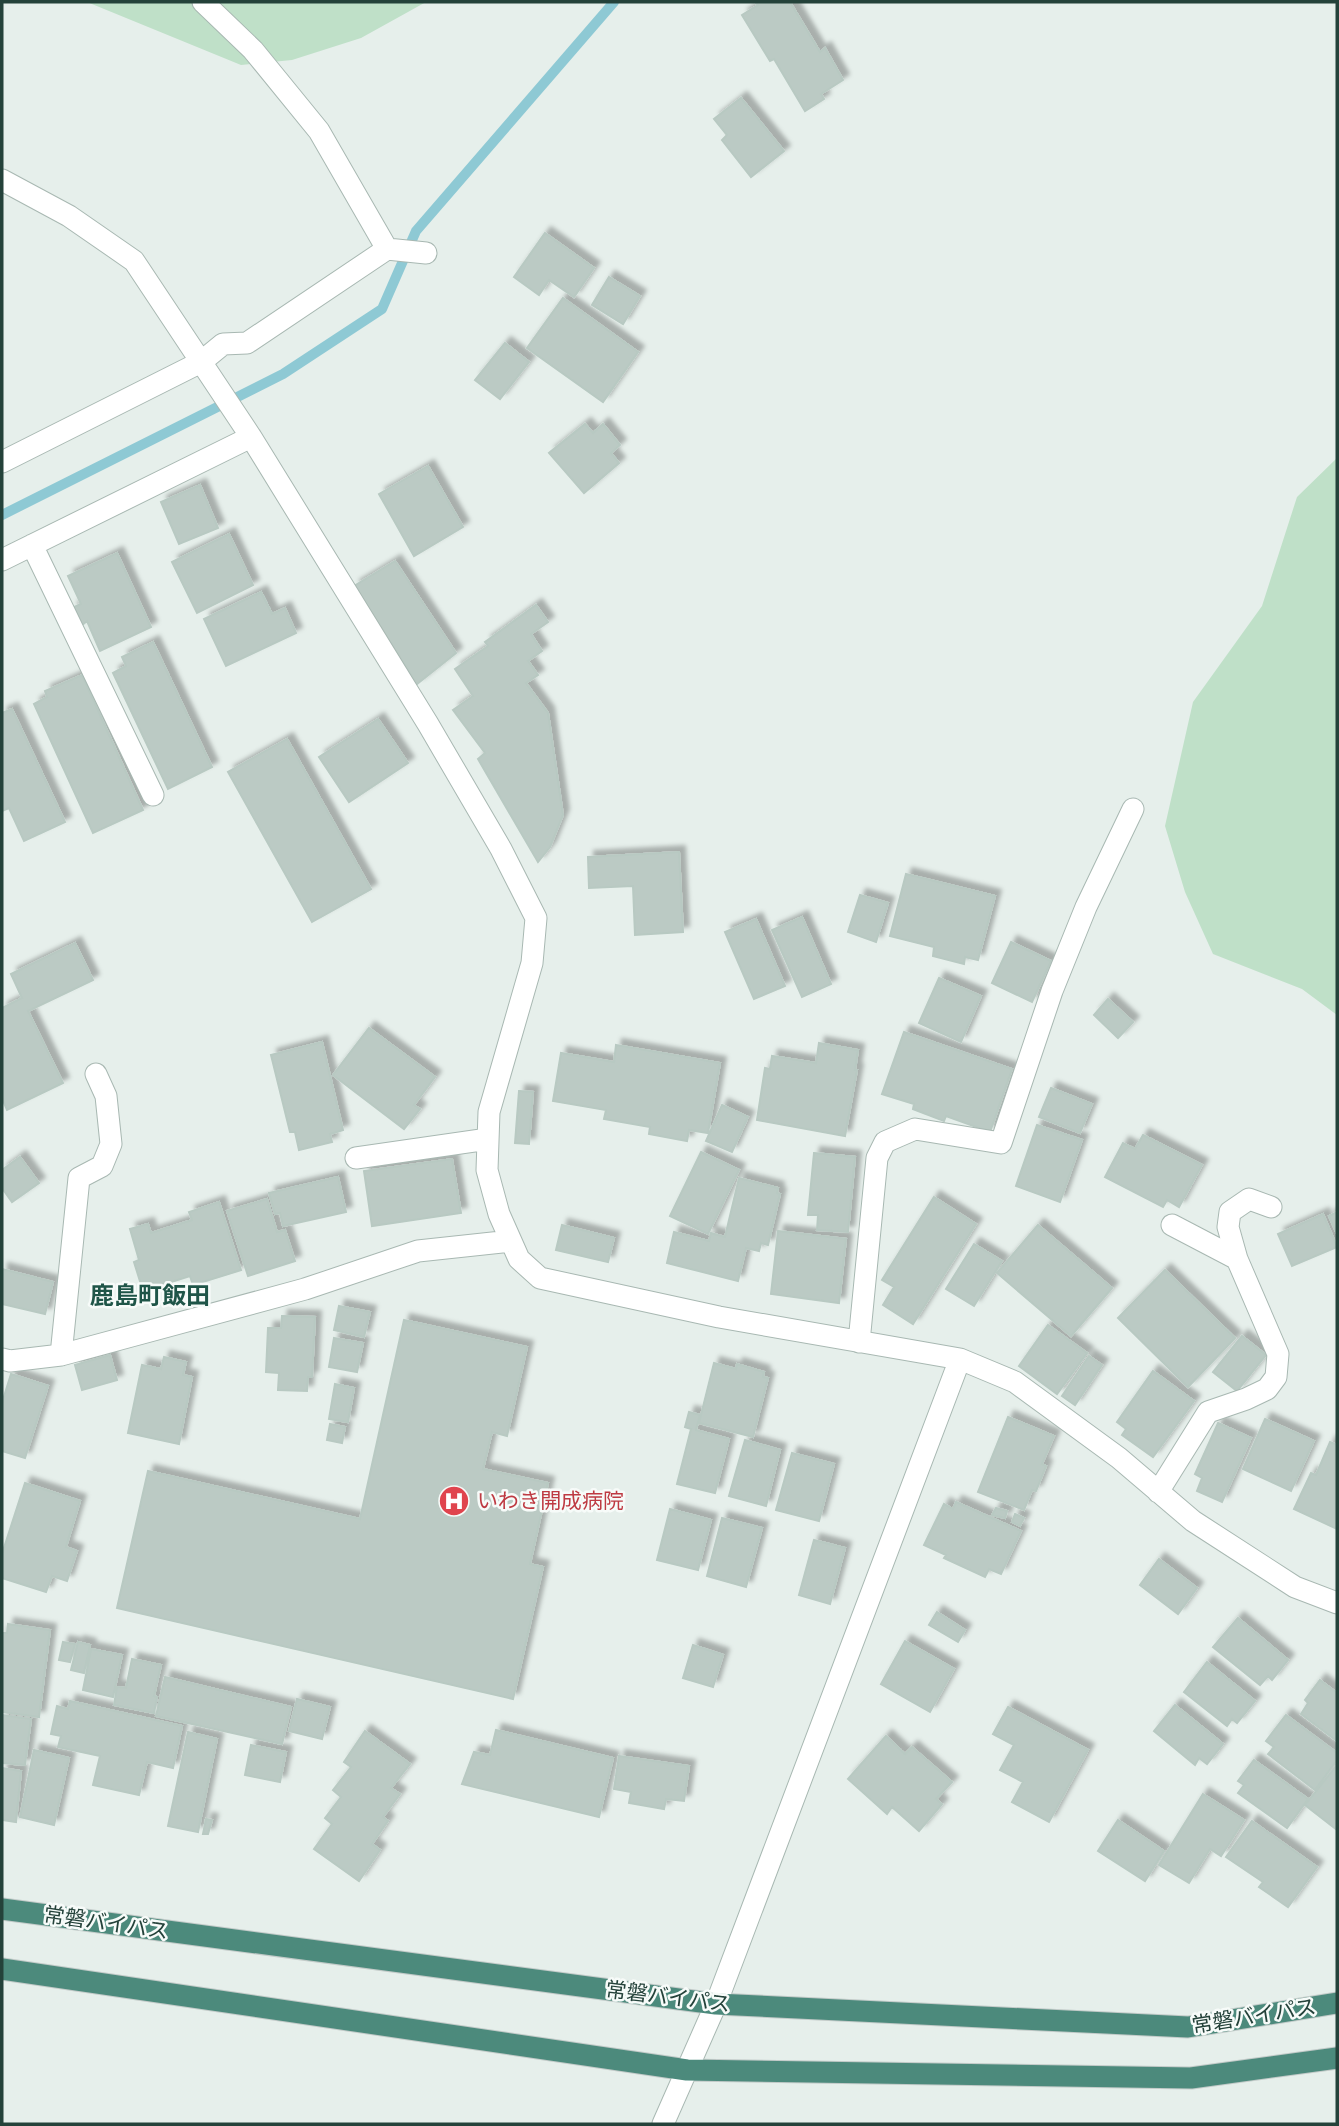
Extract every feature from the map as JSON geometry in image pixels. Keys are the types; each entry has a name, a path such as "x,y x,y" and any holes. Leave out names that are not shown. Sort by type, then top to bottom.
{"highway":[{"name":"常磐バイパス","path":"2,1909 716,2004 1188,2027 1337,2003"},
{"path":"2,1969 687,2070 1191,2078 1337,2058"}],"street":[{"path":"203,2 253,50 319,131 387,249"},
{"path":"2,180 69,216 134,261 251,437 428,723 501,849 537,918 532,963 489,1112 487,1170 499,1214 519,1259 540,1278 719,1317 960,1359 1015,1382 1119,1458 1192,1521 1295,1587 1337,1603"},
{"path":"2,462 201,362 223,344 247,343 387,249 426,253"},
{"path":"2,560 251,437"},
{"path":"32,545 153,796"},
{"path":"859,1342 877,1158 886,1142 915,1129 1001,1143 1052,991 1086,907 1133,809"},
{"path":"61,1355 79,1178 102,1166 111,1144 106,1096 96,1074"},
{"path":"356,1158 488,1139"},
{"path":"1158,1492 1208,1412 1267,1389 1276,1377 1278,1354 1237,1259 1228,1227 1230,1212 1249,1199 1270,1207"},
{"path":"1172,1225 1237,1259"},
{"path":"2,1359 10,1361 61,1355 305,1289 418,1251 511,1241"},
{"path":"663,2124 716,2004 960,1359"}],"green space":[{"path":"87,2 426,2 361,38 292,60 241,65"},
{"path":"1337,458 1337,1015 1302,989 1213,954 1185,892 1165,826 1193,702 1262,606 1297,497"}],"building":[{"path":"755,2 790,2 820,52 825,48 843,80 821,94 824,99 805,111 774,59 770,61 742,15 758,5"},
{"path":"741,98 784,151 751,177 722,140 727,135 714,119"},
{"path":"545,233 594,268 574,297 549,280 539,295 514,277"},
{"path":"609,277 640,296 623,324 592,305"},
{"path":"563,298 638,352 603,402 527,348"},
{"path":"505,343 529,362 500,399 475,380"},
{"path":"585,424 593,433 603,424 620,445 611,453 619,463 584,493 549,453"},
{"path":"428,466 463,527 414,556 379,494"},
{"path":"200,485 218,528 179,544 161,502"},
{"path":"229,534 253,585 197,613 172,562"},
{"path":"117,553 151,627 100,651 87,621 81,626 72,608 81,604 68,576"},
{"path":"395,561 456,653 417,684 354,586"},
{"path":"261,592 272,614 285,608 296,633 226,666 204,619"},
{"path":"536,605 548,622 531,634 542,651 528,661 538,675 526,683 548,713 563,815 550,847 538,862 478,759 485,753 453,710 473,696 455,669 488,646 485,642"},
{"path":"153,642 212,767 168,789 113,673 126,666 122,657"},
{"path":"82,675 143,810 93,833 34,704 47,697 45,691"},
{"path":"12,709 65,822 24,841 9,808 2,811 2,713"},
{"path":"378,719 408,763 349,802 319,757"},
{"path":"287,739 371,889 312,922 228,772"},
{"path":"679,852 683,932 635,935 633,886 589,888 588,857"},
{"path":"906,874 995,896 978,960 965,957 964,964 933,956 934,947 890,936"},
{"path":"860,895 888,903 876,942 848,932"},
{"path":"802,917 831,984 802,997 772,930"},
{"path":"756,919 785,986 754,999 725,932"},
{"path":"1011,942 1051,961 1032,1002 992,983"},
{"path":"75,943 93,980 28,1011 63,1083 7,1110 2,1098 2,1008 22,998 11,974"},
{"path":"939,978 981,996 961,1042 919,1023"},
{"path":"1108,999 1133,1022 1118,1038 1094,1015"},
{"path":"369,1028 435,1077 414,1105 420,1109 404,1129 333,1075"},
{"path":"904,1032 1012,1069 990,1132 946,1116 944,1121 913,1109 914,1104 882,1094"},
{"path":"322,1042 343,1130 330,1134 332,1142 299,1150 295,1132 290,1132 271,1055"},
{"path":"819,1043 858,1050 845,1136 757,1120 765,1068 770,1069 772,1056 816,1063"},
{"path":"616,1045 720,1063 708,1133 689,1130 687,1141 649,1134 650,1127 604,1119 606,1110 553,1101 561,1053 614,1062"},
{"path":"1051,1088 1092,1104 1080,1133 1039,1117"},
{"path":"519,1091 533,1092 529,1144 515,1143"},
{"path":"722,1105 748,1117 732,1152 706,1141"},
{"path":"1037,1125 1082,1140 1060,1202 1016,1186"},
{"path":"1143,1135 1202,1165 1179,1207 1167,1200 1163,1207 1105,1177 1123,1143 1135,1149"},
{"path":"701,1152 739,1170 708,1234 670,1216"},
{"path":"814,1153 855,1157 848,1232 817,1230 818,1215 808,1215"},
{"path":"20,1157 39,1183 12,1202 2,1188 2,1170"},
{"path":"452,1159 461,1213 372,1226 364,1171"},
{"path":"338,1177 346,1212 283,1226 280,1213 275,1214 269,1193"},
{"path":"739,1178 778,1188 777,1193 780,1194 768,1245 761,1243 759,1251 746,1248 738,1281 667,1263 674,1232 709,1241 711,1233 725,1237"},
{"path":"934,1197 976,1224 913,1324 883,1305 894,1287 882,1280"},
{"path":"267,1199 277,1232 285,1230 295,1261 248,1276 227,1211"},
{"path":"219,1202 241,1270 193,1285 190,1276 143,1291 134,1262 139,1260 130,1229 148,1224 151,1233 192,1220 189,1212"},
{"path":"1337,1212 1337,1234 1329,1216"},
{"path":"1323,1214 1337,1247 1292,1266 1278,1234"},
{"path":"562,1225 614,1238 608,1262 556,1250"},
{"path":"1038,1225 1112,1288 1071,1336 997,1273"},
{"path":"778,1231 846,1239 839,1303 771,1294"},
{"path":"974,1244 1002,1261 974,1306 946,1289"},
{"path":"2,1269 53,1282 45,1314 2,1304"},
{"path":"1165,1270 1235,1338 1188,1387 1118,1318"},
{"path":"339,1306 370,1312 364,1337 334,1330"},
{"path":"282,1316 315,1317 312,1377 308,1377 307,1391 278,1390 279,1373 266,1372 268,1328 281,1328"},
{"name":"いわき開成病院","path":"404,1320 527,1347 507,1436 492,1432 483,1469 548,1483 530,1564 543,1567 513,1699 117,1608 148,1471 360,1519"},
{"path":"1048,1325 1087,1353 1057,1394 1019,1366"},
{"path":"1242,1336 1266,1355 1237,1391 1213,1372"},
{"path":"334,1338 363,1343 357,1372 329,1367"},
{"path":"110,1355 117,1380 82,1390 75,1365"},
{"path":"1089,1356 1102,1365 1075,1405 1062,1396"},
{"path":"164,1357 186,1362 183,1375 192,1377 179,1444 128,1433 142,1365 161,1369"},
{"path":"714,1363 736,1369 737,1364 764,1372 763,1377 768,1378 753,1437 699,1423"},
{"path":"1153,1371 1194,1401 1153,1457 1122,1435 1126,1429 1117,1422"},
{"path":"11,1374 48,1386 25,1458 2,1451 2,1403"},
{"path":"335,1384 354,1388 348,1422 329,1419"},
{"path":"689,1412 700,1415 696,1430 729,1439 715,1493 677,1484 691,1429 685,1427"},
{"path":"1008,1417 1054,1436 1042,1464 1046,1466 1036,1491 1032,1490 1024,1510 978,1492"},
{"path":"1265,1419 1314,1441 1291,1491 1243,1469"},
{"path":"1218,1423 1251,1438 1222,1502 1197,1491 1202,1478 1195,1474"},
{"path":"330,1424 345,1427 342,1443 327,1440"},
{"path":"745,1440 780,1450 766,1506 729,1496"},
{"path":"1330,1442 1337,1445 1337,1529 1294,1509 1311,1473 1316,1475"},
{"path":"792,1453 834,1464 819,1521 776,1510"},
{"path":"25,1483 80,1501 66,1547 77,1551 67,1581 52,1576 46,1592 2,1578 2,1554"},
{"path":"956,1502 1021,1531 1001,1574 989,1569 985,1577 944,1558 946,1555 924,1545 944,1504 953,1509"},
{"path":"996,1508 1007,1511 1005,1518 992,1515"},
{"path":"670,1509 711,1520 698,1570 657,1560"},
{"path":"1015,1514 1024,1518 1020,1526 1012,1522"},
{"path":"722,1518 762,1528 746,1587 707,1576"},
{"path":"814,1540 845,1548 830,1604 799,1595"},
{"path":"1159,1559 1197,1588 1178,1614 1140,1585"},
{"path":"937,1612 965,1630 958,1642 929,1625"},
{"path":"1238,1618 1288,1660 1272,1680 1268,1676 1260,1685 1213,1647"},
{"path":"8,1624 50,1630 39,1717 2,1712 2,1633 7,1633"},
{"path":"905,1641 954,1669 930,1712 881,1684"},
{"path":"63,1642 75,1644 70,1662 59,1660"},
{"path":"78,1642 90,1645 84,1673 71,1670"},
{"path":"693,1645 723,1655 713,1687 683,1678"},
{"path":"91,1649 122,1655 113,1697 83,1690"},
{"path":"132,1659 161,1665 154,1696 157,1697 154,1713 114,1705 117,1687 126,1688"},
{"path":"1207,1662 1255,1701 1237,1723 1232,1719 1227,1726 1184,1692"},
{"path":"165,1677 291,1707 282,1744 156,1716"},
{"path":"1320,1680 1337,1693 1337,1741 1301,1714 1308,1703 1305,1700"},
{"path":"297,1699 330,1707 322,1739 289,1731"},
{"path":"70,1701 182,1726 173,1768 147,1762 139,1795 93,1785 100,1756 58,1747 61,1736 51,1734 57,1706 68,1709"},
{"path":"1175,1705 1223,1744 1207,1764 1199,1758 1195,1765 1154,1731"},
{"path":"1008,1707 1088,1750 1049,1822 1012,1802 1023,1782 1000,1770 1014,1745 993,1734"},
{"path":"2,1715 31,1719 25,1765 2,1763"},
{"path":"1286,1715 1337,1753 1337,1760 1315,1790 1268,1754 1274,1747 1266,1741"},
{"path":"496,1730 613,1758 599,1817 462,1784 474,1752 490,1755"},
{"path":"365,1731 410,1764 391,1788 400,1794 383,1817 388,1821 372,1844 380,1850 359,1881 314,1849 332,1824 325,1818 341,1797 333,1790 351,1767 344,1762"},
{"path":"188,1732 217,1739 198,1832 168,1826"},
{"path":"886,1736 905,1754 912,1747 952,1782 936,1799 942,1804 919,1831 892,1807 887,1814 848,1779"},
{"path":"251,1745 286,1752 280,1782 245,1775"},
{"path":"34,1750 69,1758 54,1825 20,1817"},
{"path":"619,1756 689,1766 684,1801 666,1799 664,1809 629,1803 631,1792 614,1789"},
{"path":"1254,1760 1308,1799 1287,1828 1238,1793 1244,1785 1238,1781"},
{"path":"1337,1765 1337,1830 1305,1805"},
{"path":"2,1768 21,1771 16,1822 2,1820"},
{"path":"1203,1794 1244,1820 1221,1856 1210,1849 1189,1883 1159,1865"},
{"path":"206,1819 212,1820 208,1834 203,1834"},
{"path":"1118,1820 1164,1851 1145,1881 1098,1851"},
{"path":"1252,1821 1317,1867 1288,1907 1259,1887 1263,1882 1226,1857"}],"waterway":[{"path":"2,515 283,374 382,309 416,231 614,2"}],"place":[{"name":"いわき開成病院","path":"454,1501"}],"district":[{"name":"鹿島町飯田","path":"150,1296"}]}
